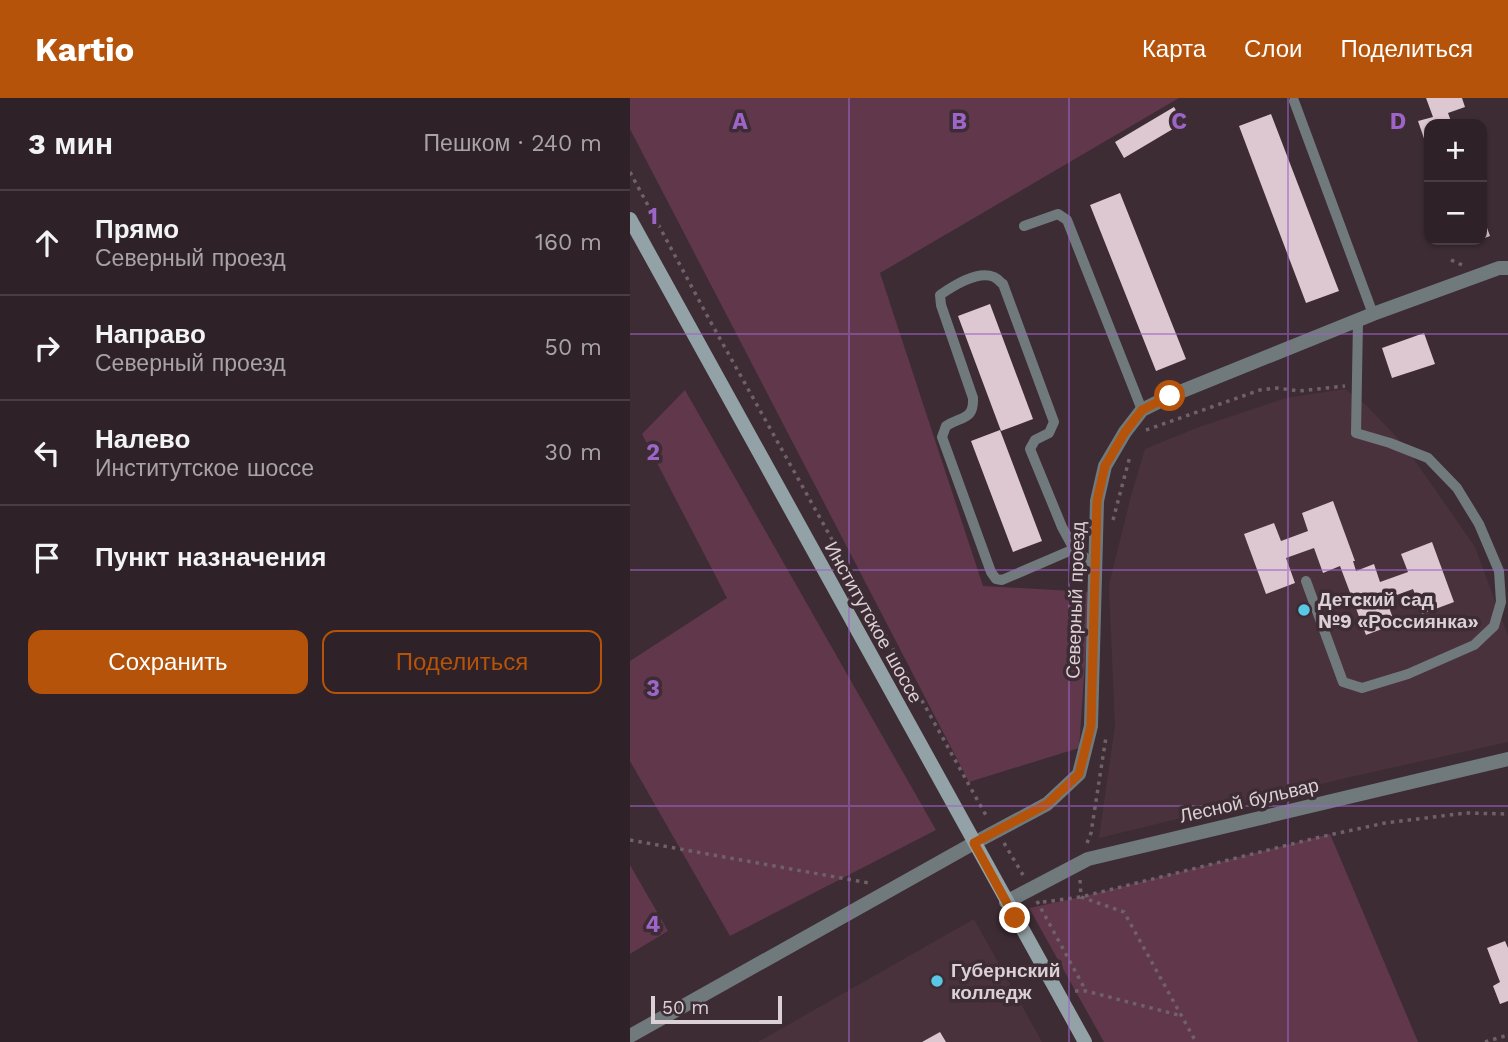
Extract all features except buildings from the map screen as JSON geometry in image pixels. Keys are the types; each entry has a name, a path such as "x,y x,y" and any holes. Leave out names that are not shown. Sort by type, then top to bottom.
{"street":[{"name":"Институтское шоссе","path":"630,219 1084,1042"},
{"name":"Северный проезд","path":"630,1037 1047,804 1079,774 1091,726 1097,501 1105,466 1142,410 1170,396 1373,314 1499,268 1508,268"},
{"name":"Лесной бульвар","path":"1006,902 1088,859 1508,759"}],"lane":[{"path":"1294,101 1373,314"},
{"path":"1024,226 1058,214 1067,220 1142,410"},
{"path":"1074,548 1002,580 996,579 991,572 942,437 946,425 969,415 973,409 972,398 940,296 952,287 981,275 994,277 1003,284 1054,422 1049,433 1035,440 1030,449 1062,527 1074,548 1096,566"},
{"path":"1306,581 1343,682 1362,688 1408,674 1474,645 1494,626 1501,602 1499,571 1479,524 1457,488 1428,458 1356,432 1358,321"}],"path":[{"path":"630,172 995,832 1009,849 1027,881"},
{"path":"1140,432 1260,390 1277,388 1299,391 1357,384"},
{"path":"1110,531 1130,456"},
{"path":"1082,897 1078,864 1091,834 1107,727"},
{"path":"1038,902 1082,897 1385,822 1466,813 1508,814"},
{"path":"630,840 869,883"},
{"path":"1032,892 1086,991"},
{"path":"1082,897 1124,912 1196,1042"},
{"path":"1056,991 1086,991 1182,1016"},
{"path":"1485,1042 1508,1035"}],"shaded area":[{"path":"630,98 1179,98 880,273 983,586 1090,592 1079,748 969,782 630,129"},
{"name":"Детcкий сад №9 «Россиянка»","path":"1345,389 1367,406 1404,445 1475,547 1508,636 1508,742 1099,838 1115,726 1109,585 1145,449 1199,427 1286,398"},
{"path":"685,390 936,830 730,936 630,761 630,661 727,598 642,434"},
{"path":"1330,834 1418,1042 1104,1042 1029,908 1081,897"},
{"path":"630,865 668,931 630,954"},
{"name":"Губернский колледж","path":"974,919 1042,1042 758,1042"}],"place":[{"name":"Детcкий сад №9 «Россиянка»","path":"1304,610"},
{"name":"Губернский колледж","path":"937,981"}],"route":[{"path":"1015,918 974,843 1047,804 1079,774 1091,726 1097,501 1105,466 1142,410 1170,396"}]}
